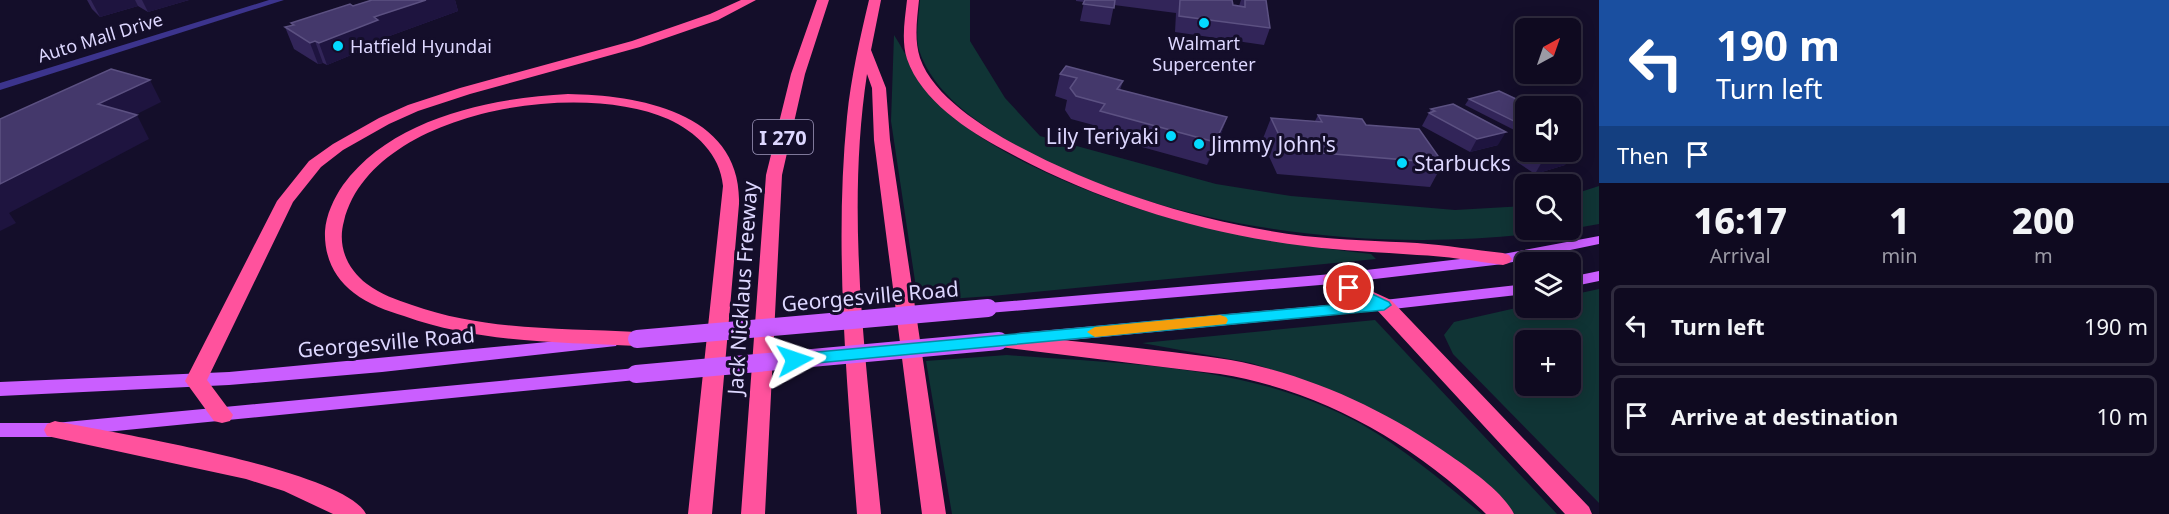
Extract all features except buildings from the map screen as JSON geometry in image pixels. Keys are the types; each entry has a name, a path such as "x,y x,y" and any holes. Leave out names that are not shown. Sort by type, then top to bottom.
{"highway":[{"path":"222,415 196,381 285,201 315,164 338,147 413,108 636,44 714,18 750,0"},
{"name":"Jack Nicklaus Freeway","path":"753,514 774,175 798,74 823,0"},
{"path":"868,514 852,270 851,182 854,115 874,0"},
{"path":"913,0 910,42 914,60 948,104 980,130 1023,156 1077,183 1155,210 1232,228 1350,246 1419,249 1503,259"},
{"path":"864,49 879,88 882,140 934,514"},
{"path":"637,339 484,330 429,318 387,302 360,289 346,274 335,256 331,239 340,200 368,165 402,142 447,121 511,103 559,98 606,99 629,103 672,116 702,134 720,155 730,180 724,272 700,514"},
{"path":"1332,279 1384,305 1580,514"},
{"path":"999,341 1115,352 1237,369 1289,383 1342,404 1421,447 1461,476 1502,514"},
{"path":"55,430 222,464 278,479 333,500 354,514"}],"main road":[{"name":"Georgesville Road","path":"0,389 76,388 196,381 437,360 637,339 1332,279 1503,259 1599,240"},
{"path":"1581,280 1599,276"},
{"path":"0,430 55,430 222,415 636,374 1384,305 1515,290"}],"street":[{"name":"Auto Mall Drive","path":"0,87 250,11 279,0"}],"green space":[{"path":"920,0 970,0 970,41 1005,98 1040,136 1216,184 1291,196 1455,210 1515,207 1515,235 1453,239 1376,239 1298,232 1222,220 1148,201 1078,176 1013,144 971,116 957,105 934,80 919,50 917,32"},
{"path":"894,35 921,82 945,110 991,144 1041,170 1096,194 1172,219 1250,237 1371,254 1376,259 918,301 891,121"},
{"path":"1599,186 1599,224 1581,226 1581,192"},
{"path":"1599,289 1599,503 1453,354 1444,335 1454,322 1515,308 1515,318 1581,318 1581,293"},
{"path":"1375,320 1557,514 1514,514 1301,379 1251,363 1142,343"},
{"path":"1007,355 1188,370 1277,389 1320,404 1361,424 1423,466 1482,514 952,514 926,361"}],"slow traffic":[{"path":"1095,332 1220,320"}],"place":[{"name":"Walmart Supercenter","path":"1204,23"},
{"name":"Hatfield Hyundai","path":"338,46"},
{"name":"Lily Teriyaki","path":"1171,136"},
{"name":"Jimmy John's","path":"1199,144"},
{"name":"Starbucks","path":"1402,163"}],"route":[{"path":"795,360 1384,305 1349,288"}]}
